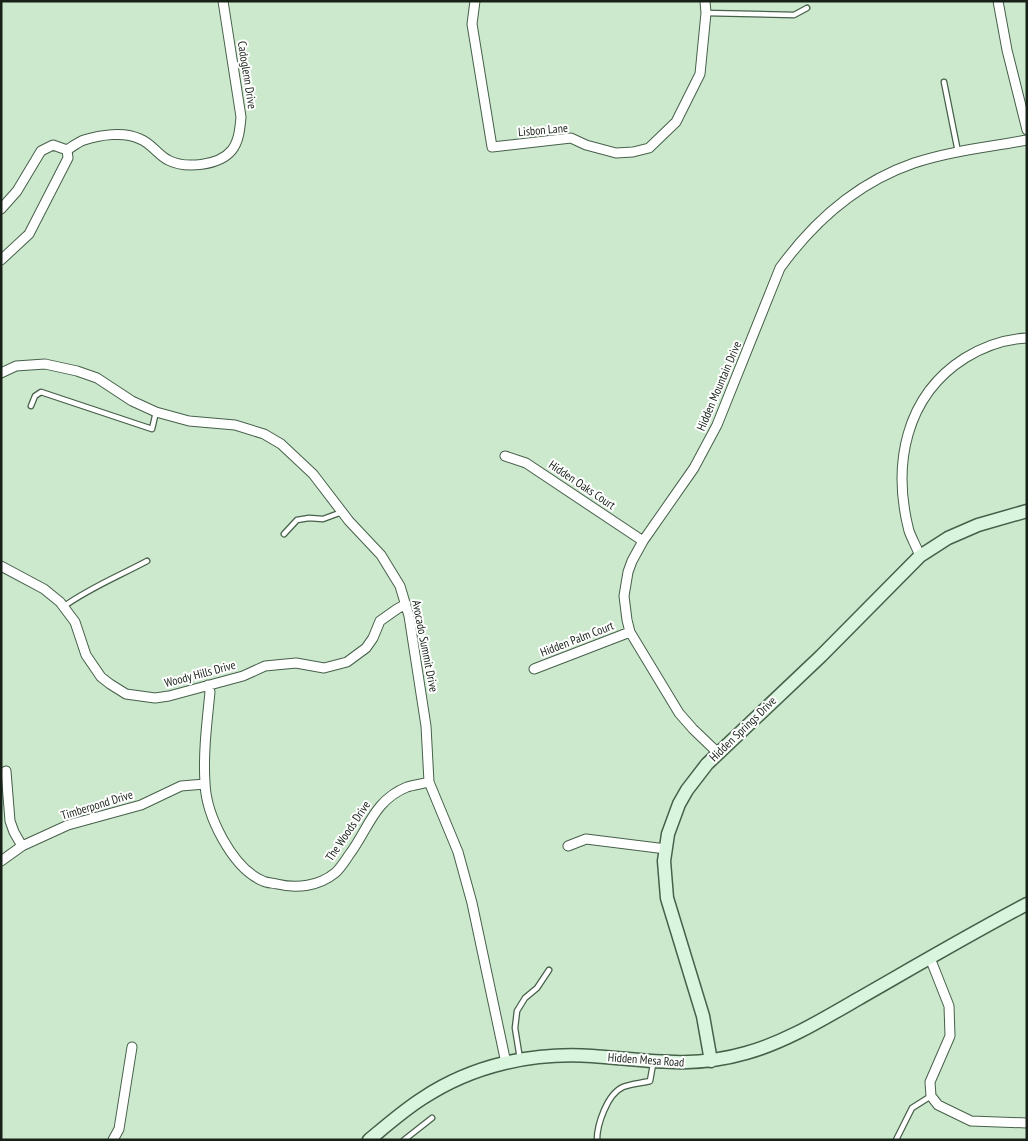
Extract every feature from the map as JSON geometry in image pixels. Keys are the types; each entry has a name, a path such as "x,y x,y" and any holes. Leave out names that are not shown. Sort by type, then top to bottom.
{"street":[{"name":"Cadoglenn Drive","path":"1,209 16,191 41,151 53,145 67,150 82,141 109,135 130,136 141,139 168,160 187,166 212,164 232,151 240,133 241,117 223,1"},
{"name":"Lisbon Lane","path":"475,1 472,24 492,147 571,138 586,146 616,153 633,152 648,148 676,122 700,74 706,13 705,1"},
{"path":"998,1 1007,50 1027,130"},
{"name":"Hidden Mountain Drive","path":"718,753 693,729 679,712 630,632 625,608 626,583 632,561 643,541 694,468 717,425 780,268 791,253 828,213 860,190 902,168 958,152 1027,140"},
{"path":"1,260 29,234 68,158 67,150"},
{"path":"920,556 910,533 905,508 903,477 904,452 914,415 928,391 958,363 975,352 994,344 1027,338"},
{"name":"Avocado Summit Drive","path":"1,373 16,366 45,364 76,370 98,378 132,401 156,412 189,421 236,425 264,434 281,444 313,474 349,521 381,556 400,586 406,604 422,688 429,782 458,852 472,903 506,1063"},
{"name":"Hidden Oaks Court","path":"505,456 526,462 643,541"},
{"name":"Hidden Springs Drive","path":"711,1061 703,1016 666,898 664,873 666,849 673,819 687,790 701,770 820,656 920,556 948,538 978,524 1027,511"},
{"name":"Woody Hills Drive","path":"1,566 44,589 63,607 74,622 86,655 101,677 126,694 155,698 243,676 265,666 296,663 324,668 346,662 366,648 374,638 380,621 406,604"},
{"name":"Hidden Palm Court","path":"534,669 630,632"},
{"name":"The Woods Drive","path":"208,685 210,692 205,747 205,784 210,808 223,841 248,870 262,881 287,887 305,886 323,880 336,872 354,848 373,814 384,801 406,787 429,782"},
{"path":"6,771 10,821 22,846"},
{"name":"Timberpond Drive","path":"1,861 22,846 68,825 141,805 181,786 205,784"},
{"path":"568,846 586,839 666,849"},
{"name":"Hidden Mesa Road","path":"369,1140 410,1106 436,1090 475,1072 506,1063 538,1056 561,1055 682,1063 711,1061 747,1053 782,1040 814,1024 1027,904"},
{"path":"930,958 949,1006 950,1036 930,1082 931,1096 938,1105 971,1121 1027,1123"},
{"path":"114,1140 119,1129 132,1047"}],"lane":[{"path":"706,13 794,15 808,8"},
{"path":"944,82 958,152"},
{"path":"31,406 35,396 41,392 152,429 156,412"},
{"path":"284,534 297,520 309,518 323,519 343,512"},
{"path":"63,607 82,593 146,561"},
{"path":"520,1060 515,1028 517,1010 525,998 537,988 549,970"},
{"path":"597,1140 599,1120 613,1096 622,1087 650,1081 653,1062"},
{"path":"896,1140 912,1108 931,1096"},
{"path":"404,1140 432,1118"}]}
